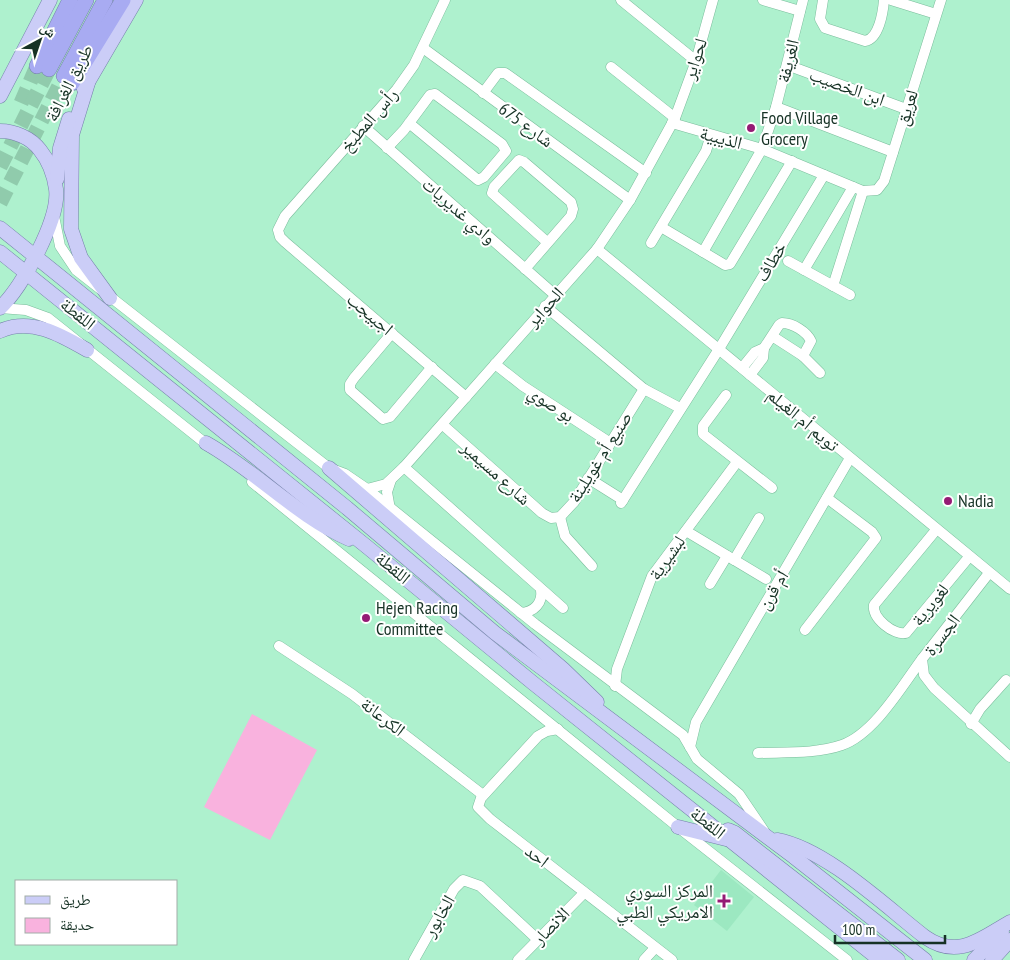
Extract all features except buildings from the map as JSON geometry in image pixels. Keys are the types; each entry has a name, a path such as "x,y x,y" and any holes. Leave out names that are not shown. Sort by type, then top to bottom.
{"highway":[{"name":"طريق الغرافة","path":"70,0 43,67 86,0"},
{"name":"طريق الغرافة","path":"105,0 68,80 123,0"}],"main road":[{"path":"0,96 50,0"},
{"name":"طريق الغرافة","path":"0,308 11,298 27,273 53,212 63,135 88,83 136,0"},
{"path":"0,83 12,70"},
{"path":"88,83 72,135 71,229 80,258 110,298"},
{"path":"0,131 14,133 37,146 49,164 56,190"},
{"name":"اللقطة","path":"0,228 347,508 495,633 768,838 925,960"},
{"name":"اللقطة","path":"0,252 366,546 505,661 880,960"},
{"path":"0,331 18,326 46,329 87,350"},
{"path":"206,444 238,463 328,528 366,546"},
{"path":"329,468 573,678 618,725"},
{"path":"393,511 410,537"},
{"path":"704,820 735,833 898,960"},
{"path":"678,828 728,839"},
{"path":"768,838 799,846 827,861 924,937 942,948 952,950 965,947 1010,923"},
{"path":"974,960 1010,923"},
{"path":"992,960 1010,940"}],"street":[{"name":"رأس المطبخ","path":"278,230 285,216 397,89 423,48 445,0"},
{"path":"621,0 696,61"},
{"name":"لحواير","path":"673,120 696,61 714,0"},
{"path":"762,0 800,11"},
{"name":"الغريفة","path":"703,252 762,149 776,107 803,0"},
{"path":"823,0 820,19 825,28 865,41 871,40 875,35 884,0"},
{"path":"891,0 936,14"},
{"name":"لعريق","path":"863,192 872,192 882,186 941,0"},
{"name":"شارع 675","path":"423,48 630,200"},
{"name":"ابن الخصيب","path":"787,65 906,109"},
{"name":"الذيبية","path":"611,67 673,120 711,135 762,149 853,187"},
{"path":"483,93 498,73 505,73 627,161 647,171"},
{"path":"389,149 403,136 407,127 430,95 435,94 502,144 506,148 505,154 484,177 478,180 407,127"},
{"path":"776,107 893,152"},
{"name":"الحواير","path":"367,489 380,486 391,480 404,467 443,425 545,306 597,250 647,171 673,120"},
{"name":"وادي غديريات","path":"363,126 555,295"},
{"path":"651,243 706,151 711,135"},
{"path":"523,268 540,250 571,216 572,205 524,162 519,160 494,187 492,193 547,242"},
{"path":"661,227 725,265 732,263 792,162"},
{"name":"خطاف","path":"719,349 824,175"},
{"path":"804,270 853,187 863,192 833,286"},
{"path":"842,208 857,213"},
{"name":"اللقطة","path":"53,212 60,246 76,270 329,468 346,474 367,489 601,676 674,728 686,739 690,748 701,762 739,794 768,838"},
{"name":"اجبيجب","path":"278,230 280,237 285,242 466,397"},
{"name":"تويم أم الغيلم","path":"597,250 1010,589"},
{"path":"788,261 850,295"},
{"path":"545,306 644,389 680,408"},
{"name":"اللقطة","path":"0,308 37,312 48,318 539,713 678,828 847,960"},
{"path":"746,372 755,352 764,348 782,322 803,332 812,341 803,356"},
{"path":"392,333 354,378 349,387 383,419 390,417 432,367"},
{"path":"772,336 803,356 820,373"},
{"path":"588,478 622,502 719,349"},
{"name":"بو صوي","path":"495,364 523,386 609,442"},
{"name":"صنيع أم غويلينة","path":"555,517 574,502 609,442 644,389"},
{"path":"726,395 703,426 702,432 706,438 772,488"},
{"name":"شارع مسيمير","path":"443,425 542,513 555,517"},
{"name":"أم قرن","path":"690,748 696,722 850,458"},
{"name":"لبشيرية","path":"615,686 618,665 652,576 737,462"},
{"path":"404,467 563,608"},
{"path":"391,480 387,492 393,511"},
{"path":"806,630 876,538 872,532 827,498"},
{"path":"555,517 565,536 592,566"},
{"path":"710,584 759,518"},
{"name":"لغويرية","path":"936,530 874,605 873,611 876,616 895,632 906,633 969,557"},
{"path":"686,531 766,580"},
{"name":"الجسرة","path":"989,573 922,659 928,681 969,722 1010,757"},
{"path":"535,624 541,599 541,590"},
{"path":"521,613 530,612 552,599"},
{"name":"الكرعانة","path":"279,646 352,694 484,795"},
{"path":"758,753 816,750 843,745 854,739 874,721 922,659"},
{"path":"601,676 612,671 618,665"},
{"path":"969,722 973,712 980,709 1006,680"},
{"path":"538,736 541,724 539,713"},
{"path":"674,728 684,729 696,722"},
{"path":"484,795 538,736 547,731 558,729"},
{"name":"احد","path":"484,795 478,804 481,812 672,960"},
{"name":"الخابور","path":"414,960 454,889 463,880 480,886 537,939"},
{"name":"الانصار","path":"518,960 584,893"},
{"path":"644,960 655,948"}],"shaded area":[{"name":"المركز السوري الامريكي الطبي","path":"721,870 754,897 727,931 694,905"}],"green space":[{"path":"252,714 317,750 270,840 204,807"}],"tunnel":[{"path":"21,103 37,66"},
{"path":"0,167 49,69"},
{"path":"0,203 64,76"}],"place":[{"name":"Food Village Grocery","path":"751,128"},
{"name":"Nadia","path":"948,501"},
{"name":"Hejen Racing Committee","path":"366,618"},
{"name":"المركز السوري الامريكي الطبي","path":"724,901"}]}
